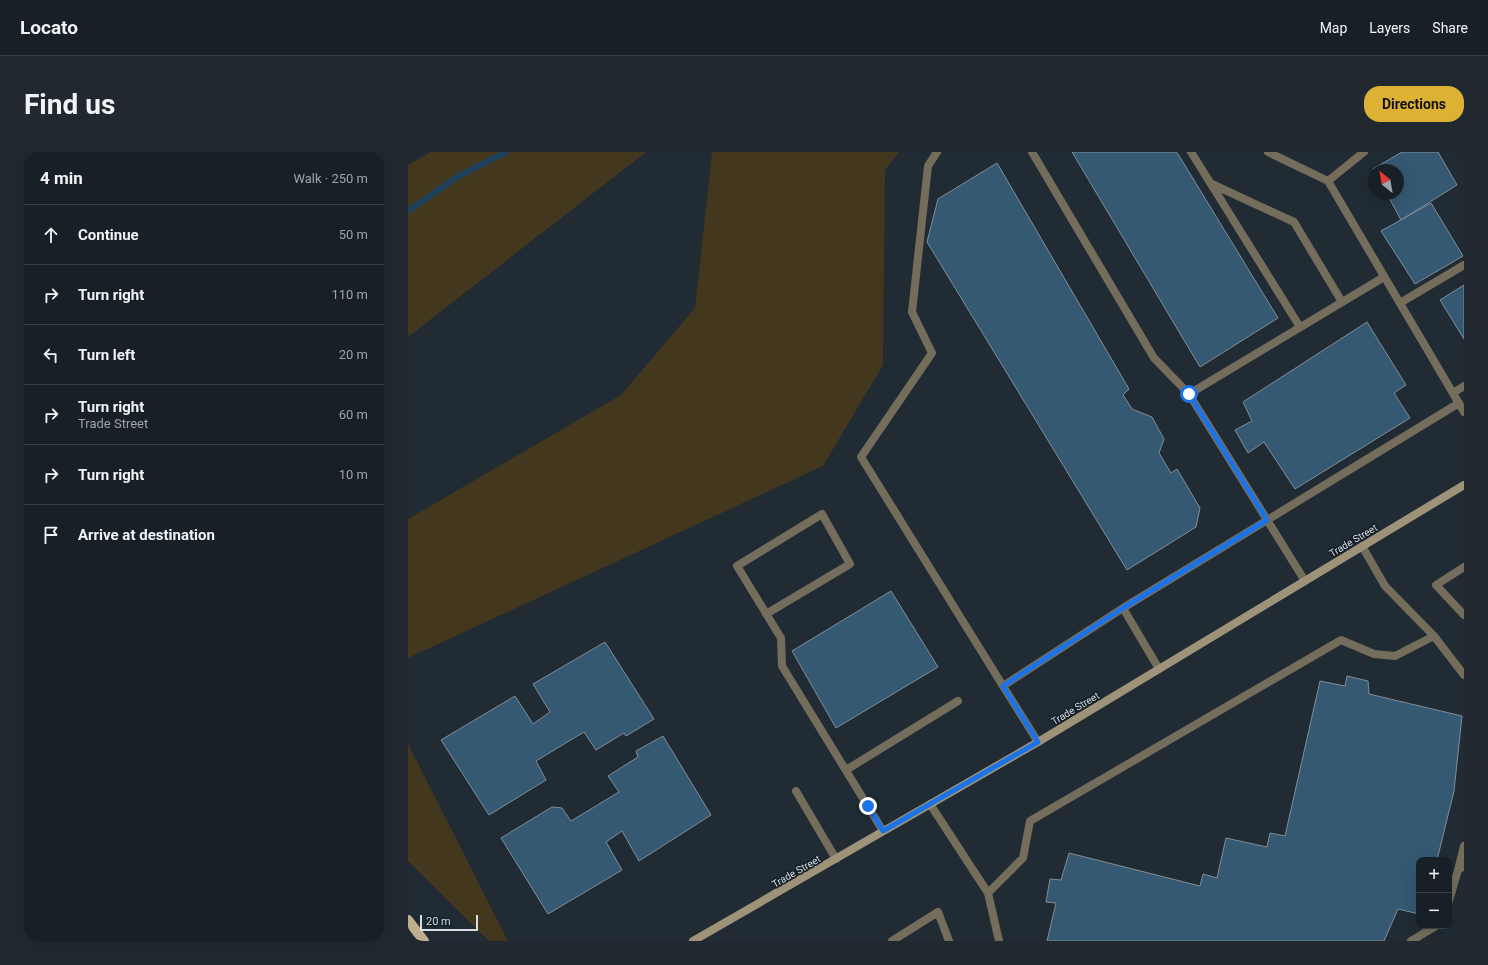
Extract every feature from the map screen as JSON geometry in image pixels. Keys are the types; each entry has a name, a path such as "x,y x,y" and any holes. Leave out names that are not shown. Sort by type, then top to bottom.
{"main road":[{"path":"408,920 424,941"}],"street":[{"name":"Trade Street","path":"693,941 1038,742 1464,485"}],"lane":[{"path":"937,152 928,166 912,312 932,353 861,457 1038,742"},
{"path":"1032,152 1154,358 1189,394 1305,581"},
{"path":"1191,152 1300,328"},
{"path":"1268,152 1328,181 1464,412"},
{"path":"1328,181 1364,152"},
{"path":"1211,184 1294,222 1342,302"},
{"path":"1400,303 1464,265"},
{"path":"1189,394 1384,277"},
{"path":"1453,393 1464,386"},
{"path":"1003,686 1123,608 1459,403"},
{"path":"766,614 850,564 822,514 737,566 766,614 781,638 782,666 883,831"},
{"path":"1362,546 1385,586 1434,636 1464,675"},
{"path":"1464,567 1436,585 1464,615"},
{"path":"1123,608 1159,669"},
{"path":"988,893 1023,858 1030,820 1334,644 1341,640 1374,654 1395,656 1434,636"},
{"path":"846,770 958,701"},
{"path":"796,791 836,859"},
{"path":"930,804 988,893 999,941"},
{"path":"1452,893 1461,868 1464,846"},
{"path":"892,941 938,912 949,941"},
{"path":"1411,941 1431,929"}],"shaded area":[{"path":"431,152 646,152 408,337 408,165"},
{"path":"712,152 899,152 885,170 883,365 823,466 408,658 408,519 621,395 695,308"},
{"path":"408,744 508,941 489,941 408,861"}],"building":[{"path":"1072,152 1176,152 1278,318 1200,367"},
{"path":"1402,152 1438,152 1457,185 1401,220 1390,200 1404,200 1404,164 1382,164"},
{"path":"997,163 1129,389 1123,395 1132,409 1152,417 1164,439 1159,453 1171,473 1177,469 1200,508 1196,527 1127,570 927,242 938,199"},
{"path":"1431,203 1463,256 1415,284 1381,231"},
{"path":"1464,285 1464,339 1440,300"},
{"path":"1367,322 1406,385 1394,393 1410,418 1295,489 1264,442 1248,453 1235,430 1252,421 1243,402"},
{"path":"891,591 938,667 836,728 792,651"},
{"path":"605,642 654,719 626,736 624,733 596,750 584,732 536,761 546,780 489,815 441,740 515,696 533,724 550,712 533,684"},
{"path":"1347,676 1368,681 1369,694 1462,716 1454,791 1438,857 1416,857 1416,913 1398,909 1384,941 1047,941 1056,903 1046,902 1050,879 1061,880 1069,853 1200,886 1203,874 1217,878 1226,838 1267,847 1270,833 1285,836 1320,681 1345,686"},
{"path":"663,736 711,815 639,861 622,831 606,842 622,870 548,914 501,838 552,807 562,808 571,821 619,792 608,776 638,757 636,751"}],"waterway":[{"path":"408,211 457,177 506,152"}],"route":[{"path":"868,806 883,831 1038,742 1003,686 1123,608 1267,520 1189,394"}]}
